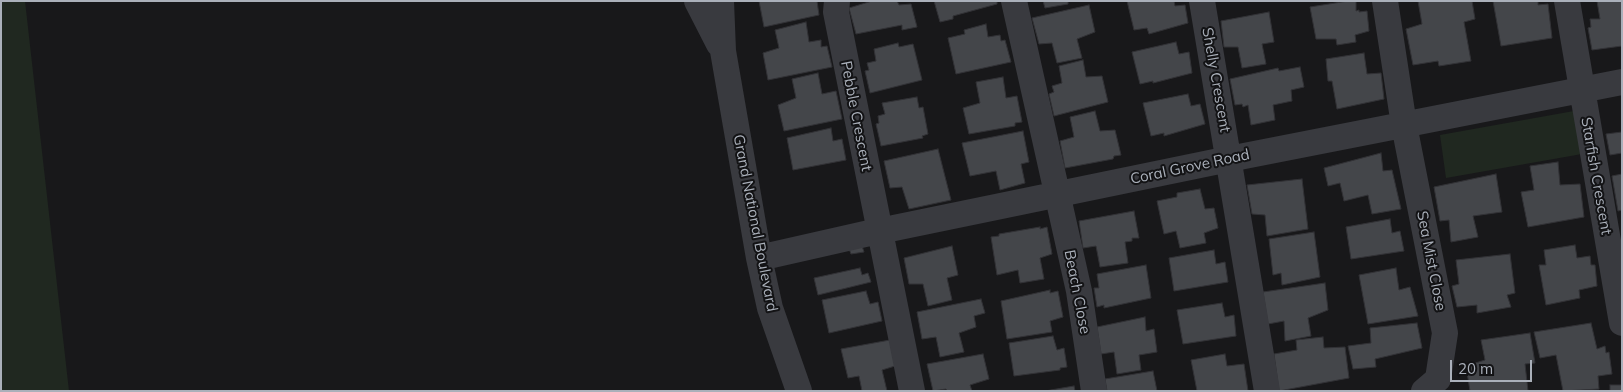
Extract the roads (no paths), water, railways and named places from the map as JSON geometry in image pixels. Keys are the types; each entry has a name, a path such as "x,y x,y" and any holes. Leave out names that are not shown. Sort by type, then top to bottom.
{"street":[{"name":"Grand National Boulevard","path":"697,1 722,51"},
{"name":"Grand National Boulevard","path":"721,1 722,51 759,258 770,308 799,391"},
{"name":"Pebble Crescent","path":"837,1 836,12 879,232"},
{"path":"1014,1 1056,195"},
{"name":"Shelly Crescent","path":"1202,1 1229,159"},
{"path":"1386,1 1404,125"},
{"name":"Starfish Crescent","path":"1567,1 1622,323"},
{"name":"Coral Grove Road","path":"759,258 1229,159 1622,82"},
{"name":"Sea Mist Close","path":"1404,125 1445,333 1438,379 1424,391"},
{"path":"1229,159 1268,391"},
{"name":"Beach Close","path":"1056,195 1079,291 1094,391"},
{"path":"879,232 912,391"}]}
